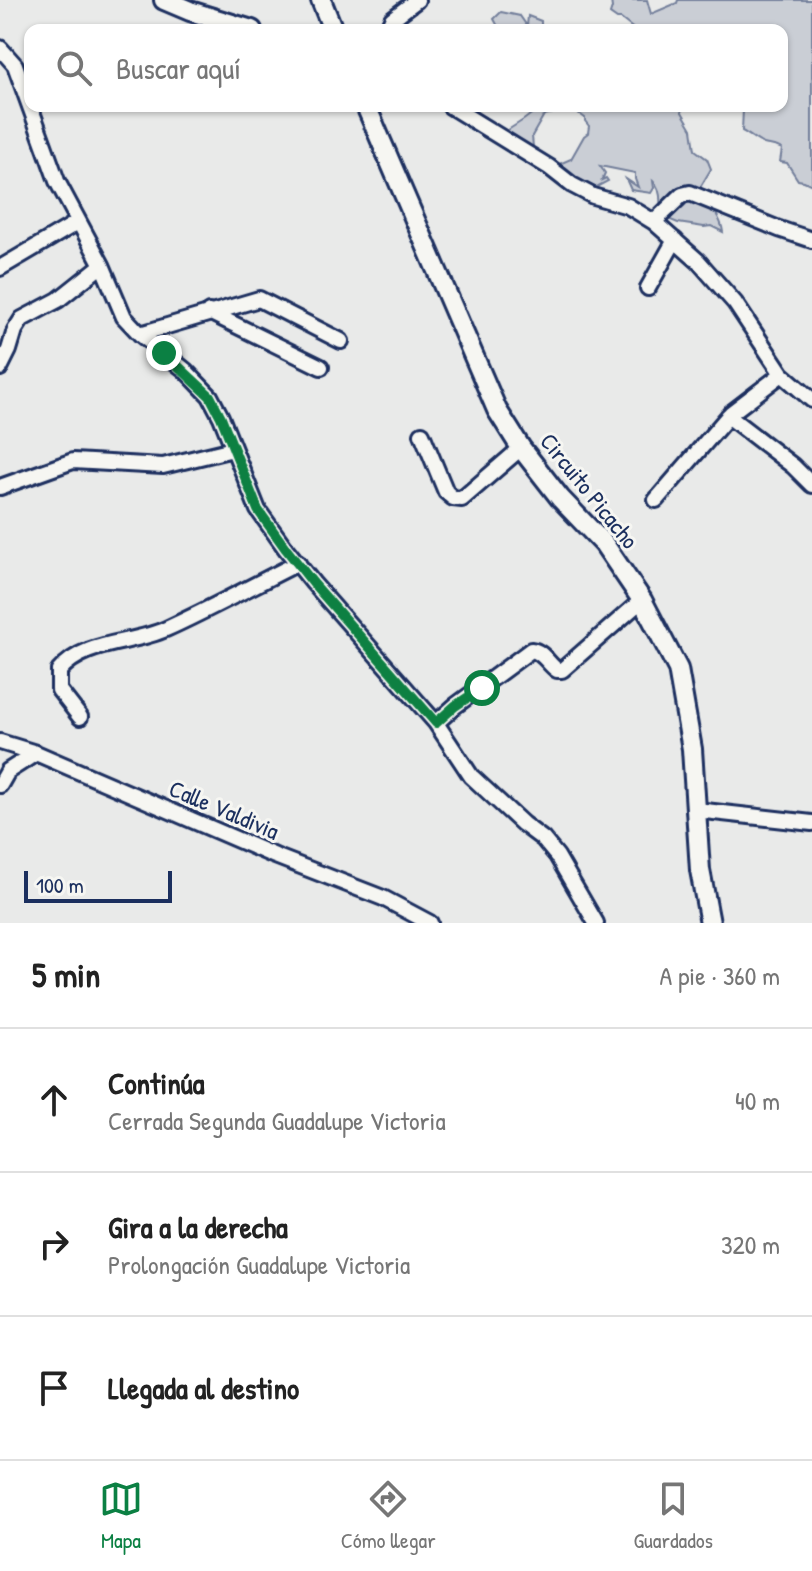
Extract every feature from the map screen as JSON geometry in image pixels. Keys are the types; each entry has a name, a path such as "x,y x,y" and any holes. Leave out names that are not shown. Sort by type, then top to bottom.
{"main road":[{"path":"164,0 209,24"},
{"path":"321,0 331,24"},
{"name":"Circuito Picacho","path":"369,112 497,410 521,448 560,498 604,544 642,600 678,669 692,749 700,870 710,923"}],"street":[{"path":"390,24 417,0"},
{"path":"0,48 15,65 24,90"},
{"path":"32,112 57,181 102,265 124,317 210,396 258,510 313,583 436,723 471,776 543,839 557,856 596,923"},
{"path":"460,112 549,167 572,185 593,196 628,206 654,222 698,261 735,303 782,374 812,400"},
{"path":"654,222 682,195 690,193 812,240"},
{"path":"0,268 78,222"},
{"path":"648,288 675,240"},
{"path":"0,368 22,319 58,300 102,265"},
{"path":"140,334 259,299 341,341"},
{"path":"209,312 321,367"},
{"path":"656,500 728,416 782,374"},
{"path":"728,416 793,466 812,485"},
{"path":"422,434 446,492 453,498 462,499 521,448"},
{"path":"0,487 73,461 163,466 233,449"},
{"path":"80,717 59,690 59,671 66,662 79,653 162,631 298,563"},
{"path":"436,723 531,650 542,655 557,670 562,670 642,600"},
{"name":"Calle Valdivia","path":"0,742 36,753 275,856 383,898 430,923"},
{"path":"0,785 8,771 36,753"},
{"path":"696,810 812,823"}],"shaded area":[{"path":"611,0 647,0 651,14 678,0 812,0 812,185 798,180 787,163 780,162 782,149 761,143 742,131 743,112 788,112 788,24 627,24 610,14"},
{"path":"501,12 520,16 526,24 497,24 494,19"},
{"path":"528,16 541,21 541,24 527,24"},
{"path":"533,112 558,112 544,115 532,136 533,147 519,151 499,137"},
{"path":"577,112 682,112 692,129 695,150 707,159 711,169 698,191 717,215 723,232 711,226 668,219 660,210 659,191 653,181 651,193 631,190 626,179 638,187 635,173 600,166 605,173 602,180 606,178 608,181 589,191 543,171 571,159 588,133 585,118"}],"route":[{"path":"164,353 210,396 258,510 286,549 436,723 482,688"}]}
